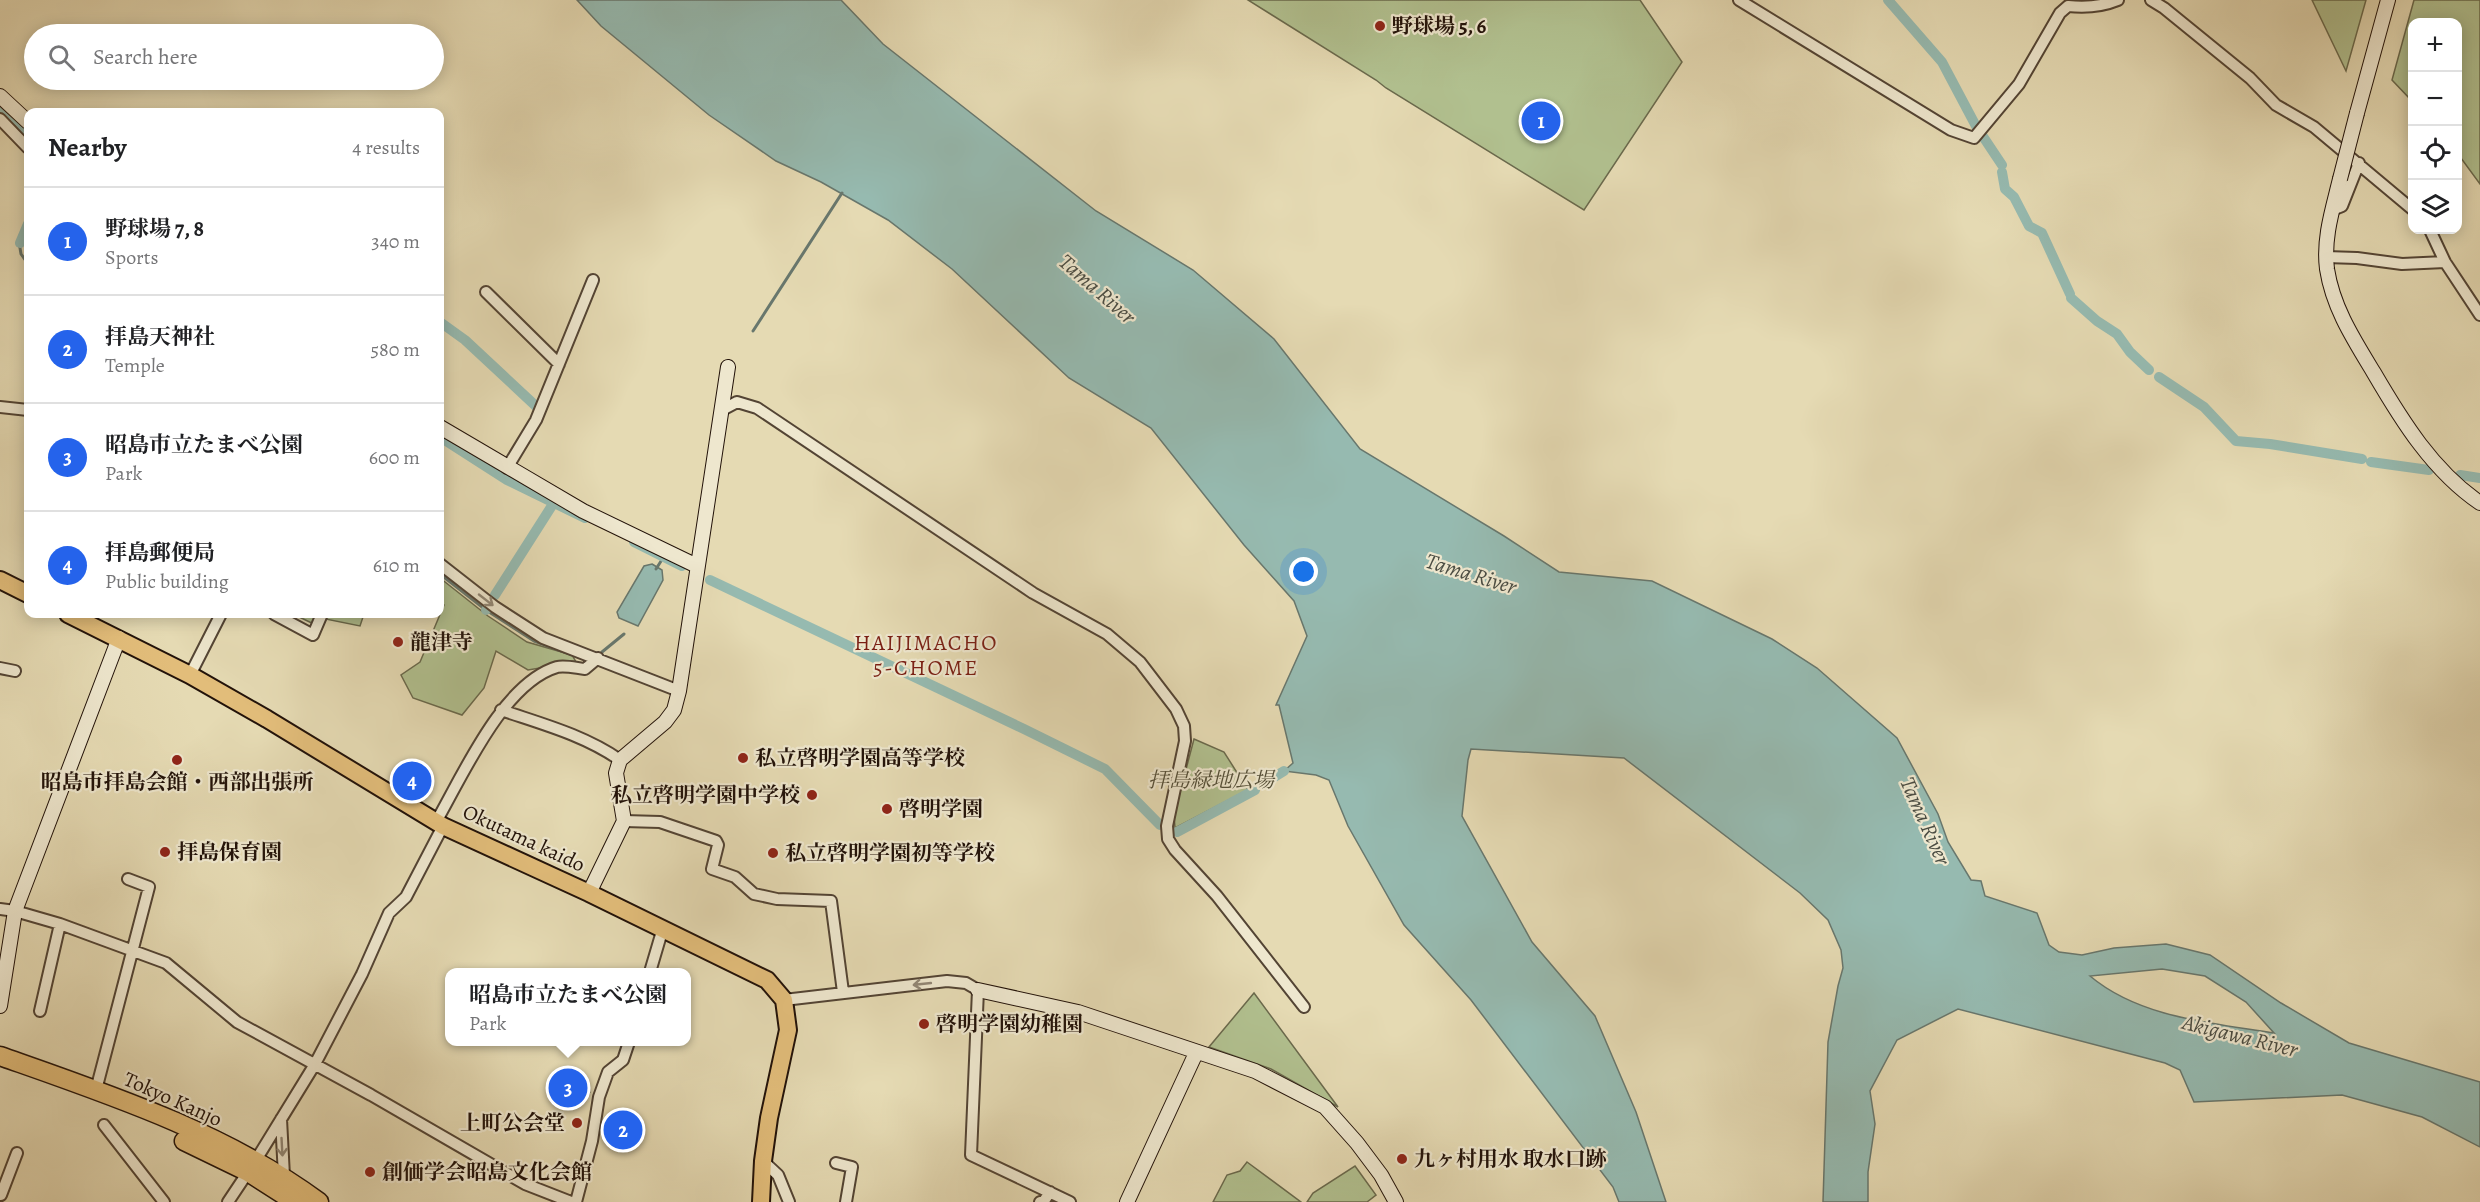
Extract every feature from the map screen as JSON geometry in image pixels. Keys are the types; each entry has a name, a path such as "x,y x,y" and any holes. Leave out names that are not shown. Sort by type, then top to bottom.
{"highway":[{"name":"Tokyo Kanjo","path":"0,1056 96,1090 252,1166 287,1193 319,1202"},
{"name":"Tokyo Kanjo","path":"0,1068 252,1166"}],"main road":[{"path":"0,580 24,592"},
{"name":"Okutama kaido","path":"77,618 190,675 439,824 663,928 767,980 784,1000"},
{"path":"761,1202 763,1161 769,1118 788,1030 784,1000"}],"street":[{"path":"1739,0 1951,130 1974,138 2019,84 2067,3 2084,8 2105,5 2118,0"},
{"path":"2151,0 2250,78 2276,105 2314,127 2408,206"},
{"path":"2388,0 2332,210 2326,257 2333,294 2343,321 2395,409 2415,438 2435,461 2480,503"},
{"path":"0,96 24,118"},
{"path":"0,119 24,144"},
{"path":"2332,210 2342,206 2359,164"},
{"path":"2432,234 2445,262 2480,315"},
{"path":"2326,257 2357,258 2402,264 2445,262"},
{"path":"507,468 536,420 593,280"},
{"path":"486,292 559,364"},
{"path":"589,893 624,821 623,808 617,789 616,773 620,760 665,722 674,710 679,691 729,367"},
{"path":"722,410 737,402 758,408 1033,593 1107,634 1140,662 1176,709 1184,726 1185,741 1167,826 1168,839 1175,850 1217,896 1304,1007"},
{"path":"0,407 24,410"},
{"path":"444,429 583,511 697,566"},
{"path":"444,567 495,607 543,638 679,691"},
{"path":"190,675 218,618"},
{"path":"281,618 313,635 320,618"},
{"path":"0,1006 15,911 120,638"},
{"path":"228,1202 315,1064 362,974 389,913 406,897 439,824 501,711 523,686 545,672 560,666 585,669 598,658"},
{"path":"0,668 15,671"},
{"path":"501,711 579,737 620,760"},
{"path":"624,821 660,822 716,841 718,845 712,869 735,877 754,894 777,899 831,901 843,992"},
{"path":"96,1090 149,886 128,879"},
{"path":"0,909 60,924 166,963 237,1022 525,1184 571,1202"},
{"path":"40,1011 60,924"},
{"path":"651,968 663,928"},
{"path":"784,1000 947,981 966,983 978,990 1078,1012 1196,1053 1245,1066 1325,1107 1381,1175 1396,1202"},
{"path":"978,990 971,1155 1070,1202"},
{"path":"576,1202 592,1141 599,1096 608,1072 623,1060 627,1046"},
{"path":"1127,1202 1196,1053"},
{"path":"281,1119 287,1193"},
{"path":"104,1125 140,1177 164,1202"},
{"path":"1,1195 4,1172 17,1153"},
{"path":"763,1161 778,1175 789,1202"},
{"path":"836,1163 852,1167 846,1202"},
{"path":"1040,1202 1044,1201 1050,1192"}],"green space":[{"path":"1248,0 1640,0 1682,62 1584,210"},
{"path":"2312,0 2366,0 2346,71"},
{"path":"2414,0 2480,0 2480,184 2462,159 2462,18 2409,18"},
{"path":"2408,22 2408,97 2392,80"},
{"path":"444,581 488,616 527,642 572,655 576,662 528,670 496,651 484,688 462,715 413,698 401,675 420,662 439,618 444,618"},
{"path":"301,618 363,618 360,626 326,619 322,628"},
{"name":"拝島緑地広場","path":"1194,739 1224,752 1248,790 1175,828 1174,815"},
{"path":"1254,993 1338,1107 1271,1069 1209,1047"},
{"path":"554,1074 589,1092 567,1096 547,1084"},
{"path":"1247,1162 1301,1202 1213,1202 1227,1175 1240,1171"},
{"path":"1355,1166 1376,1195 1367,1202 1307,1202 1313,1193"}],"water":[{"path":"577,0 841,0 883,44 1096,211 1193,270 1274,339 1360,449 1559,572 1652,581 1772,639 1817,668 1897,738 1938,814 1948,842 1971,880 1981,881 1985,896 2037,913 2049,945 2059,952 2082,955 2114,948 2166,944 2210,955 2281,1003 2349,1043 2480,1082 2480,1147 2422,1117 2342,1095 2194,1102 2180,1070 2165,1063 1958,1009 1897,1040 1870,1091 1875,1124 1868,1172 1868,1202 1823,1202 1828,1042 1843,968 1841,950 1828,920 1800,893 1624,758 1471,749 1462,816 1532,942 1595,1016 1636,1112 1666,1202 1619,1202 1613,1187 1471,1000 1404,925 1348,826 1329,780 1316,775 1284,771 1293,763 1279,705 1276,705 1307,636 1294,601 1244,545 1151,428 1069,378 952,269 888,220 821,182 776,161 709,115 601,26","holes":["2162,969 2205,976 2246,1002 2274,1033 2202,1022 2154,1010 2110,990 2090,976"]},
{"path":"652,564 662,570 663,580 638,626 619,618 617,612 644,566"}],"waterway":[{"path":"1888,0 1942,62 1977,128"},
{"path":"0,112 24,134"},
{"path":"1982,135 2002,165"},
{"path":"2002,172 2005,189 2014,197 2029,226 2042,233 2070,294"},
{"path":"753,331 842,193"},
{"path":"20,243 24,234"},
{"path":"19,242 24,258"},
{"path":"2071,298 2097,321 2117,334 2130,352 2149,370"},
{"path":"444,325 465,340 539,409"},
{"path":"2159,377 2204,407 2236,441 2270,444 2362,459"},
{"path":"444,440 507,480 585,518"},
{"path":"2371,462 2429,470"},
{"path":"2460,475 2480,478"},
{"path":"495,595 553,504"},
{"path":"634,542 682,566"},
{"path":"656,569 663,558"},
{"path":"444,577 486,610 534,641 570,654"},
{"path":"710,580 1105,769 1160,825"},
{"path":"602,652 624,634"},
{"path":"1266,782 1284,771"},
{"path":"1177,832 1255,790"}],"place":[{"name":"野球場 5, 6","path":"1380,26"},
{"name":"野球場 7, 8","path":"1541,121"},
{"name":"龍津寺","path":"398,642"},
{"name":"私立啓明学園高等学校","path":"743,758"},
{"name":"昭島市拝島会館・西部出張所","path":"177,760"},
{"name":"拝島郵便局","path":"412,781"},
{"name":"私立啓明学園中学校","path":"812,795"},
{"name":"啓明学園","path":"887,809"},
{"name":"拝島保育園","path":"165,852"},
{"name":"私立啓明学園初等学校","path":"773,853"},
{"name":"啓明学園幼稚園","path":"924,1024"},
{"name":"昭島市立たまべ公園","path":"568,1088"},
{"name":"上町公会堂","path":"577,1123"},
{"name":"拝島天神社","path":"623,1130"},
{"name":"九ヶ村用水 取水口跡","path":"1402,1159"},
{"name":"創価学会昭島文化会館","path":"370,1172"}],"district":[{"name":"HAIJIMACHO 5-CHOME","path":"926,656"}],"water label":[{"name":"Tama River","path":"1097,289"},
{"name":"Tama River","path":"1471,574"},
{"name":"Tama River","path":"1925,821"},
{"name":"Akigawa River","path":"2240,1036"}]}
